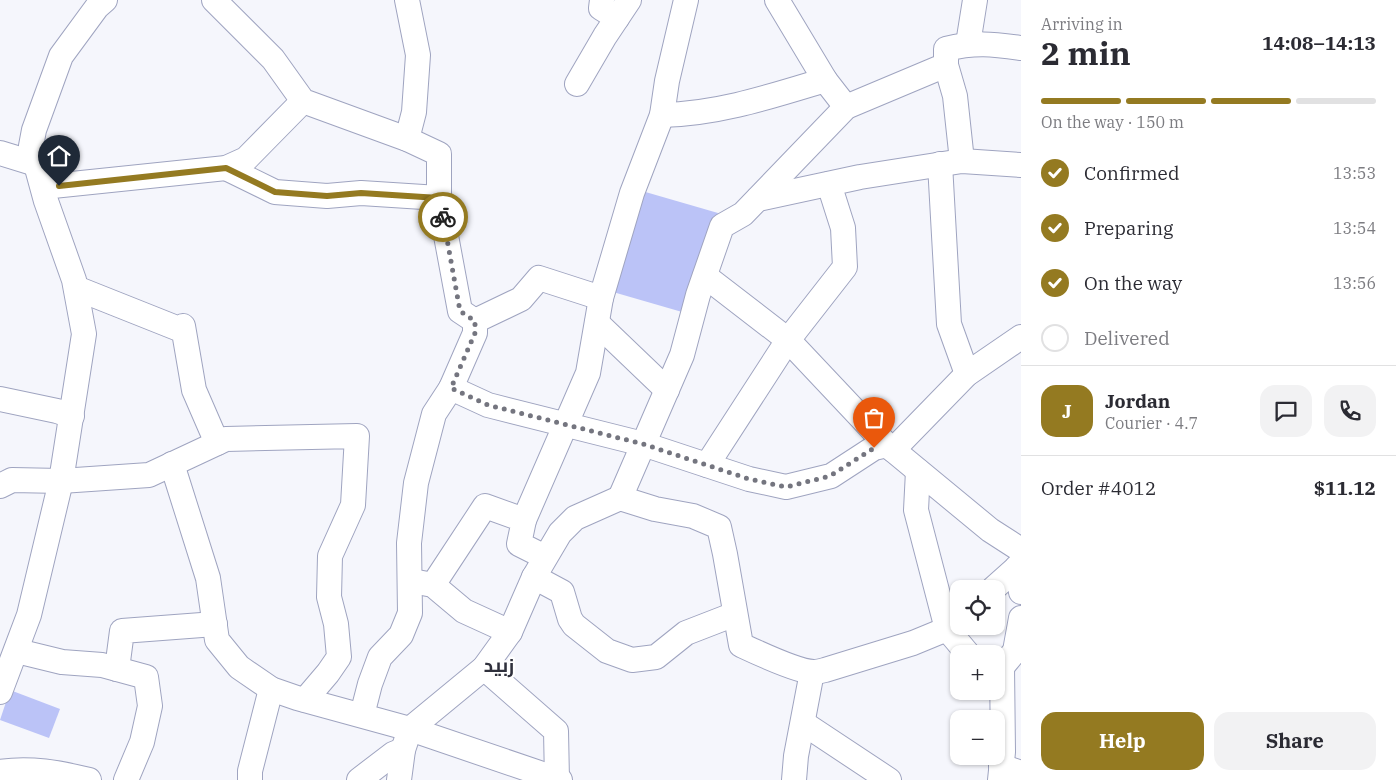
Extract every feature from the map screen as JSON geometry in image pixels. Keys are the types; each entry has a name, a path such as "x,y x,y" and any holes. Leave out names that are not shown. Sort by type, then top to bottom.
{"street":[{"path":"0,692 10,659 29,615 61,481 84,334 76,288 36,164 32,146 34,130 62,56 97,7 105,0"},
{"path":"214,0 273,59 303,101 407,139 439,154 439,198 460,311 475,321"},
{"path":"407,0 418,55 414,112 407,139"},
{"path":"686,0 667,81 662,115 632,192 601,298 588,373 524,520 518,544 562,592 570,620 574,625 607,651 632,660 656,657 686,633 735,614"},
{"path":"777,0 825,80 846,107"},
{"path":"968,44 976,0"},
{"path":"577,84 608,5"},
{"path":"967,374 949,324 951,163 954,96 946,65 946,49 968,44 994,44 1021,48"},
{"path":"620,498 682,355 722,226 743,214 846,107 946,65"},
{"path":"662,115 685,114 761,99 825,80"},
{"path":"43,187 226,168 246,159 303,101"},
{"path":"0,153 36,164"},
{"path":"758,199 828,184 951,163 1021,165"},
{"path":"226,168 275,192 327,196 361,193 439,198"},
{"path":"707,466 788,340 845,267 843,228 828,184"},
{"path":"705,276 788,340 890,447 990,530 1020,561 1021,592"},
{"path":"475,321 521,299 540,278 601,298"},
{"path":"76,288 179,329 183,326 194,390 217,443"},
{"path":"362,716 370,684 380,657 401,635 410,613 409,543 416,483 434,414 451,388 475,333 475,321"},
{"path":"596,323 667,390"},
{"path":"451,388 488,405 643,444 749,479 786,487 830,476 874,448 890,447 967,374 1021,337"},
{"path":"0,399 72,416"},
{"path":"2,484 12,480 61,481 149,475 226,439 357,436 353,505 330,556 329,597 336,624 339,657 328,674 305,700"},
{"path":"172,464 208,578 217,640 239,667 271,689 362,716 407,739 558,780 556,731 484,668"},
{"path":"918,471 916,510 950,615"},
{"path":"359,780 387,758 484,668 510,632 540,567 560,533 575,518 620,498 655,509 693,516 719,528 740,645 763,656 812,672 825,670 913,643 950,625"},
{"path":"433,585 485,506 524,520"},
{"path":"1002,580 1020,561"},
{"path":"409,580 433,585 464,611 510,632"},
{"path":"1008,773 1009,659 1021,618"},
{"path":"117,669 122,631 215,624"},
{"path":"10,659 102,665 146,677 150,706 142,742 126,780"},
{"path":"794,780 796,756 812,672"},
{"path":"250,780 250,771 271,689"},
{"path":"803,723 889,780"},
{"path":"398,780 407,739"},
{"path":"0,772 19,769 66,774 89,780"}],"building":[{"path":"642,191 718,213 689,314 613,292"},
{"path":"10,690 60,709 49,738 0,720"}],"way so far":[{"path":"443,217 460,311 475,321 475,333 451,388 488,405 643,444 749,479 786,487 830,476 874,448"}],"district":[{"name":"زبيد","path":"499,665"}],"route":[{"path":"59,186 226,168 275,192 327,196 361,193 439,198 443,217"}]}
